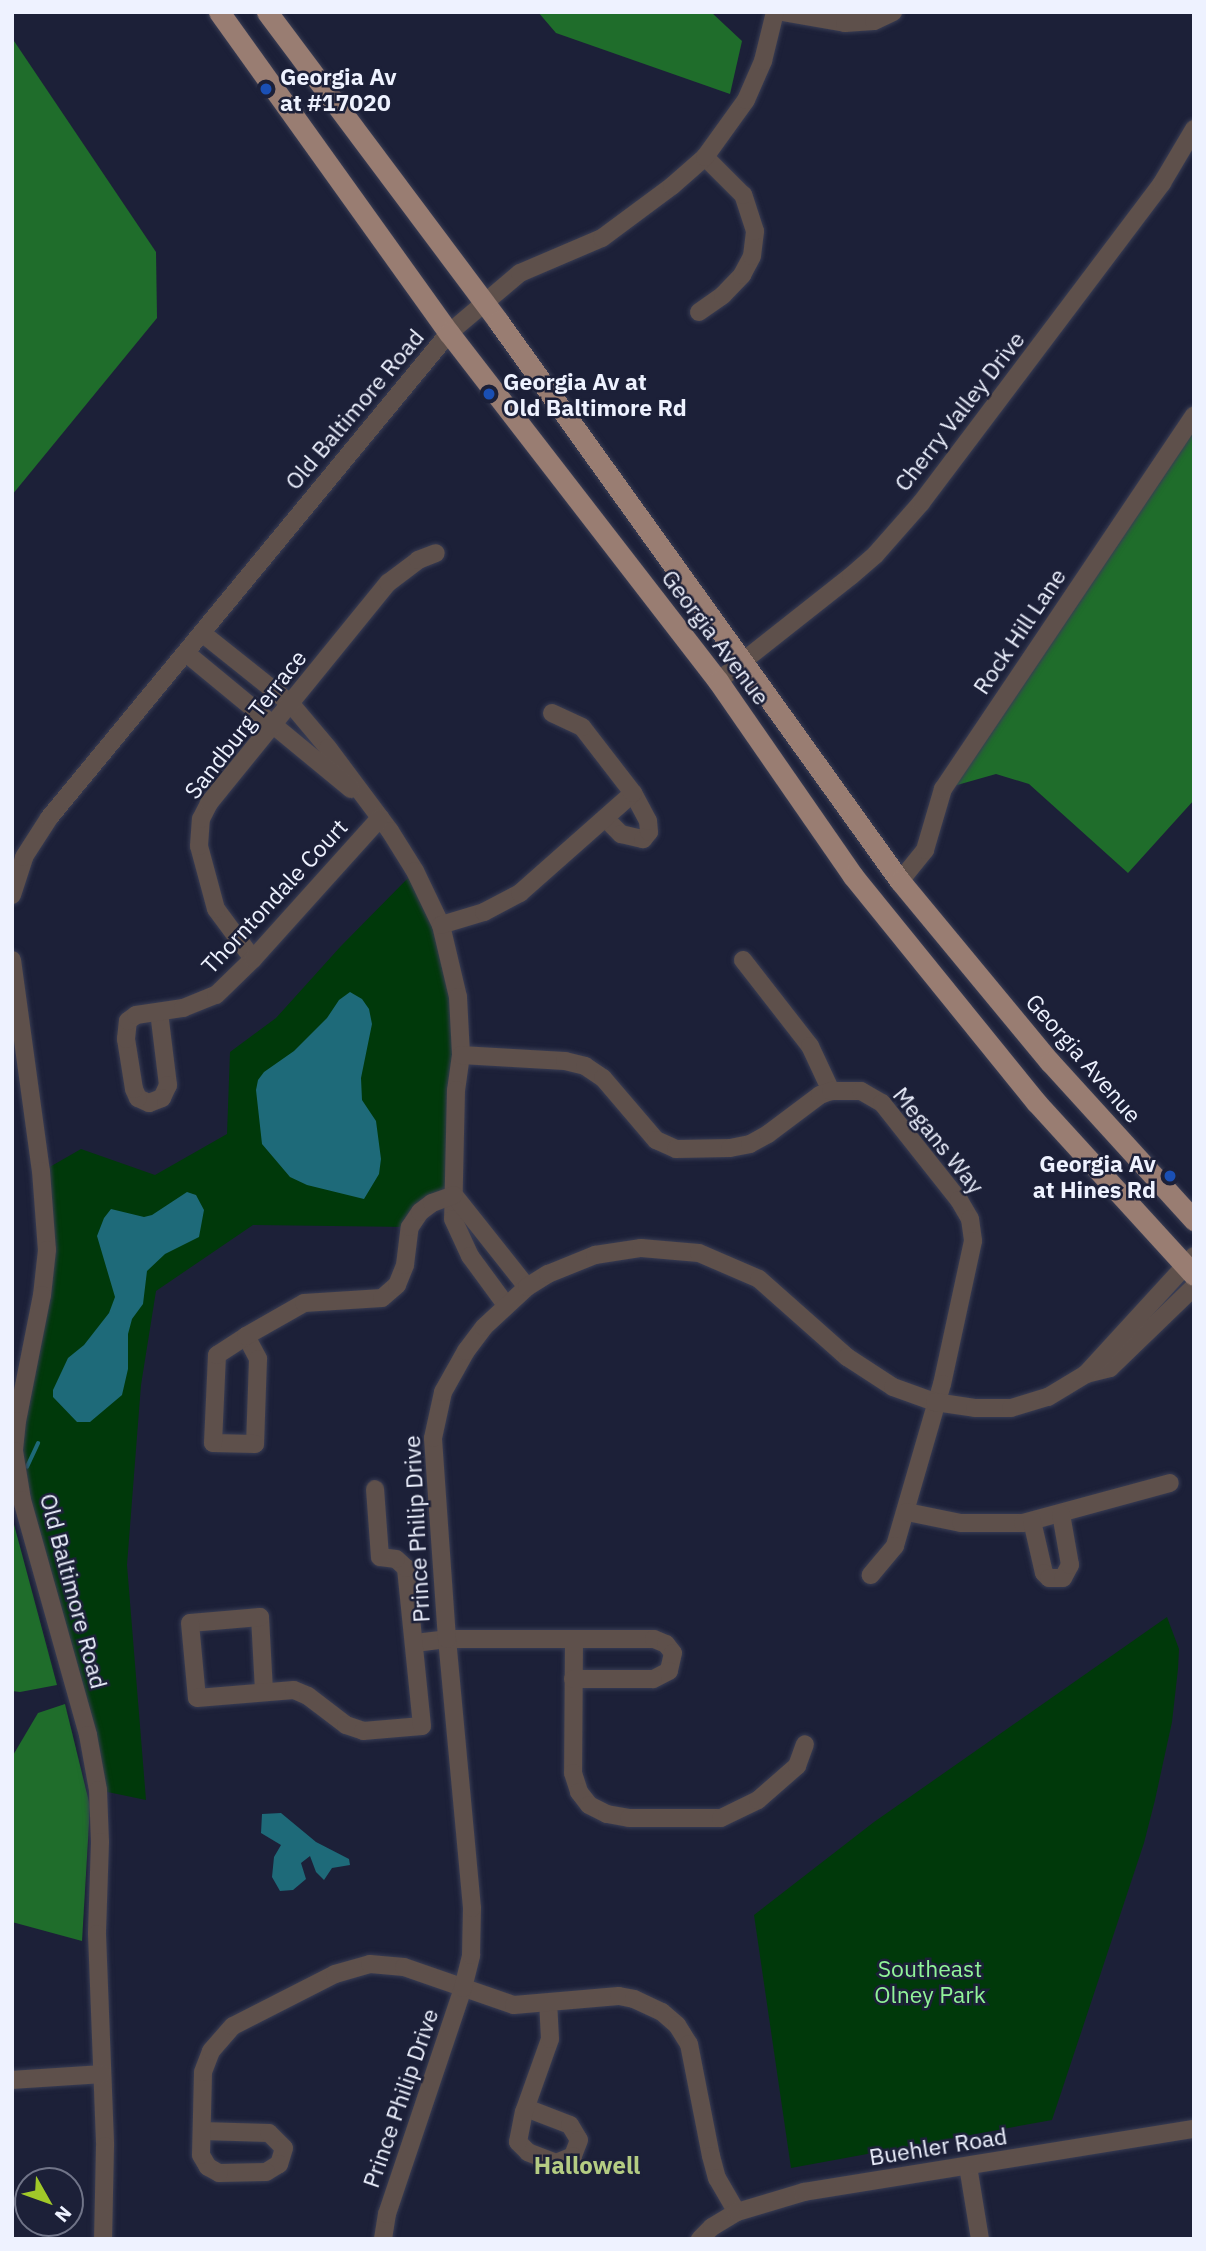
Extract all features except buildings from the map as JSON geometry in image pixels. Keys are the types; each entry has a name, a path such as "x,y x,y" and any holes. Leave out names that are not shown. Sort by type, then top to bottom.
{"main road":[{"name":"Georgia Avenue","path":"219,12 449,333 718,681 853,876 1036,1102 1191,1266"},
{"name":"Georgia Avenue","path":"267,12 482,302 900,881 1050,1062 1194,1220"}],"street":[{"name":"Old Baltimore Road","path":"13,888 24,857 49,818 449,333 482,302 520,273 602,237 672,186 705,157 746,100 763,61 775,12"},
{"path":"782,12 845,23 874,21 894,12"},
{"name":"Cherry Valley Drive","path":"718,681 859,569 921,503 1162,183 1194,130"},
{"path":"699,313 723,295 742,275 751,256 755,231 743,195 705,157"},
{"name":"Rock Hill Lane","path":"900,881 925,850 943,789 1194,415"},
{"name":"Sandburg Terrace","path":"253,960 216,909 202,864 198,832 209,803 388,583 418,560 436,553"},
{"path":"202,633 291,704 380,818 415,871 442,925 458,997 461,1055 456,1090 453,1219 460,1237 506,1305"},
{"path":"186,653 363,798"},
{"path":"552,713 582,727 634,793 648,821 649,832 643,839 621,834 606,818"},
{"path":"442,925 484,912 520,893 634,793"},
{"name":"Thorntondale Court","path":"159,1012 168,1085 162,1098 149,1103 138,1098 134,1088 126,1027 132,1017 159,1012 183,1008 216,995 253,960 380,818"},
{"name":"Old Baltimore Road","path":"12,960 41,1171 47,1250 42,1295 17,1421 14,1451 22,1500 88,1735 98,1790 100,1842 97,1934 105,2146 103,2239"},
{"path":"461,1055 565,1061 585,1066 603,1079 656,1140 676,1149 730,1148 750,1144 831,1091 810,1046 743,960"},
{"name":"Megans Way","path":"831,1091 861,1091 882,1103 959,1200 970,1219 972,1252 907,1512 895,1546 871,1575"},
{"path":"454,1195 527,1287"},
{"path":"246,1336 258,1359 255,1444 213,1443 218,1355 246,1336 304,1303 382,1298 397,1285 405,1265 410,1227 420,1212 432,1203 454,1195"},
{"name":"Prince Philip Drive","path":"383,2239 387,2214 463,1988 471,1955 472,1908 447,1639 433,1438 443,1392 466,1352 506,1305 527,1287 570,1264 605,1253 641,1248 699,1253 759,1279 846,1357 874,1377 935,1402 975,1408 1011,1408 1048,1397 1086,1374 1191,1266"},
{"name":"Prince Philip Drive","path":"1086,1374 1110,1368 1119,1361 1194,1287"},
{"path":"907,1512 961,1523 1032,1521 1170,1483"},
{"path":"264,1691 260,1617 190,1623 197,1698 294,1690 308,1696 346,1725 363,1731 422,1726 407,1568 396,1559 380,1557 375,1489"},
{"path":"1032,1521 1041,1566 1049,1578 1055,1580 1063,1578 1070,1565 1061,1514"},
{"path":"415,1643 447,1639 660,1640 671,1648 674,1658 669,1671 653,1679 573,1679"},
{"path":"574,1640 573,1773 579,1792 589,1805 607,1814 629,1818 721,1818 758,1800 797,1766 805,1744"},
{"path":"202,2131 202,2082 207,2060 225,2033 255,2012 335,1974 370,1964 404,1967 514,2005 605,1997 634,1999 662,2011 677,2025 689,2044 718,2178 737,2212"},
{"path":"526,2108 550,2039 548,2003"},
{"path":"12,2080 102,2074"},
{"name":"Buehler Road","path":"700,2239 712,2227 737,2212 804,2192 1194,2129"},
{"path":"968,2166 980,2239"}],"green space":[{"path":"538,12 711,12 742,41 730,94 556,33"},
{"path":"12,38 156,252 157,318 12,495"},
{"path":"1194,413 1194,800 1128,873 1029,784 996,774 943,789"},
{"path":"415,871 458,997 454,1195 410,1227 253,1225 156,1291 141,1385 127,1565 146,1800 98,1790 14,1451 42,1295 41,1172 81,1149 155,1175 227,1134 230,1052 276,1018 341,946"},
{"path":"12,1517 57,1685 20,1692 12,1691"},
{"name":"Southeast Olney Park","path":"1167,1617 1179,1649 1178,1669 1172,1722 1155,1800 1144,1843 1052,2120 791,2168 754,1915 874,1822"},
{"path":"65,1704 90,1806 82,1941 12,1922 12,1757 38,1713"}],"shaded area":[{"path":"350,992 362,999 369,1009 372,1024 361,1078 362,1100 376,1121 381,1159 379,1174 364,1199 307,1185 290,1177 262,1144 256,1090 258,1080 264,1072 294,1051 327,1018 339,1000"},
{"path":"187,1192 196,1195 204,1210 199,1237 165,1254 147,1271 143,1304 132,1319 128,1334 128,1369 122,1395 90,1422 77,1422 53,1397 53,1390 68,1358 84,1345 109,1313 115,1297 97,1236 104,1218 111,1209 144,1217 152,1215"},
{"path":"281,1813 316,1842 349,1859 350,1865 332,1868 324,1880 316,1872 310,1856 301,1863 306,1879 293,1890 280,1891 272,1877 274,1857 281,1845 261,1833 262,1814"}],"waterway":[{"path":"27,1467 38,1443"}],"place":[{"name":"Georgia Av at #17020","path":"266,89"},
{"name":"Georgia Av at Old Baltimore Rd","path":"489,394"},
{"name":"Georgia Av at Hines Rd","path":"1170,1176"}],"district":[{"name":"Hallowell","path":"587,2166"}]}
